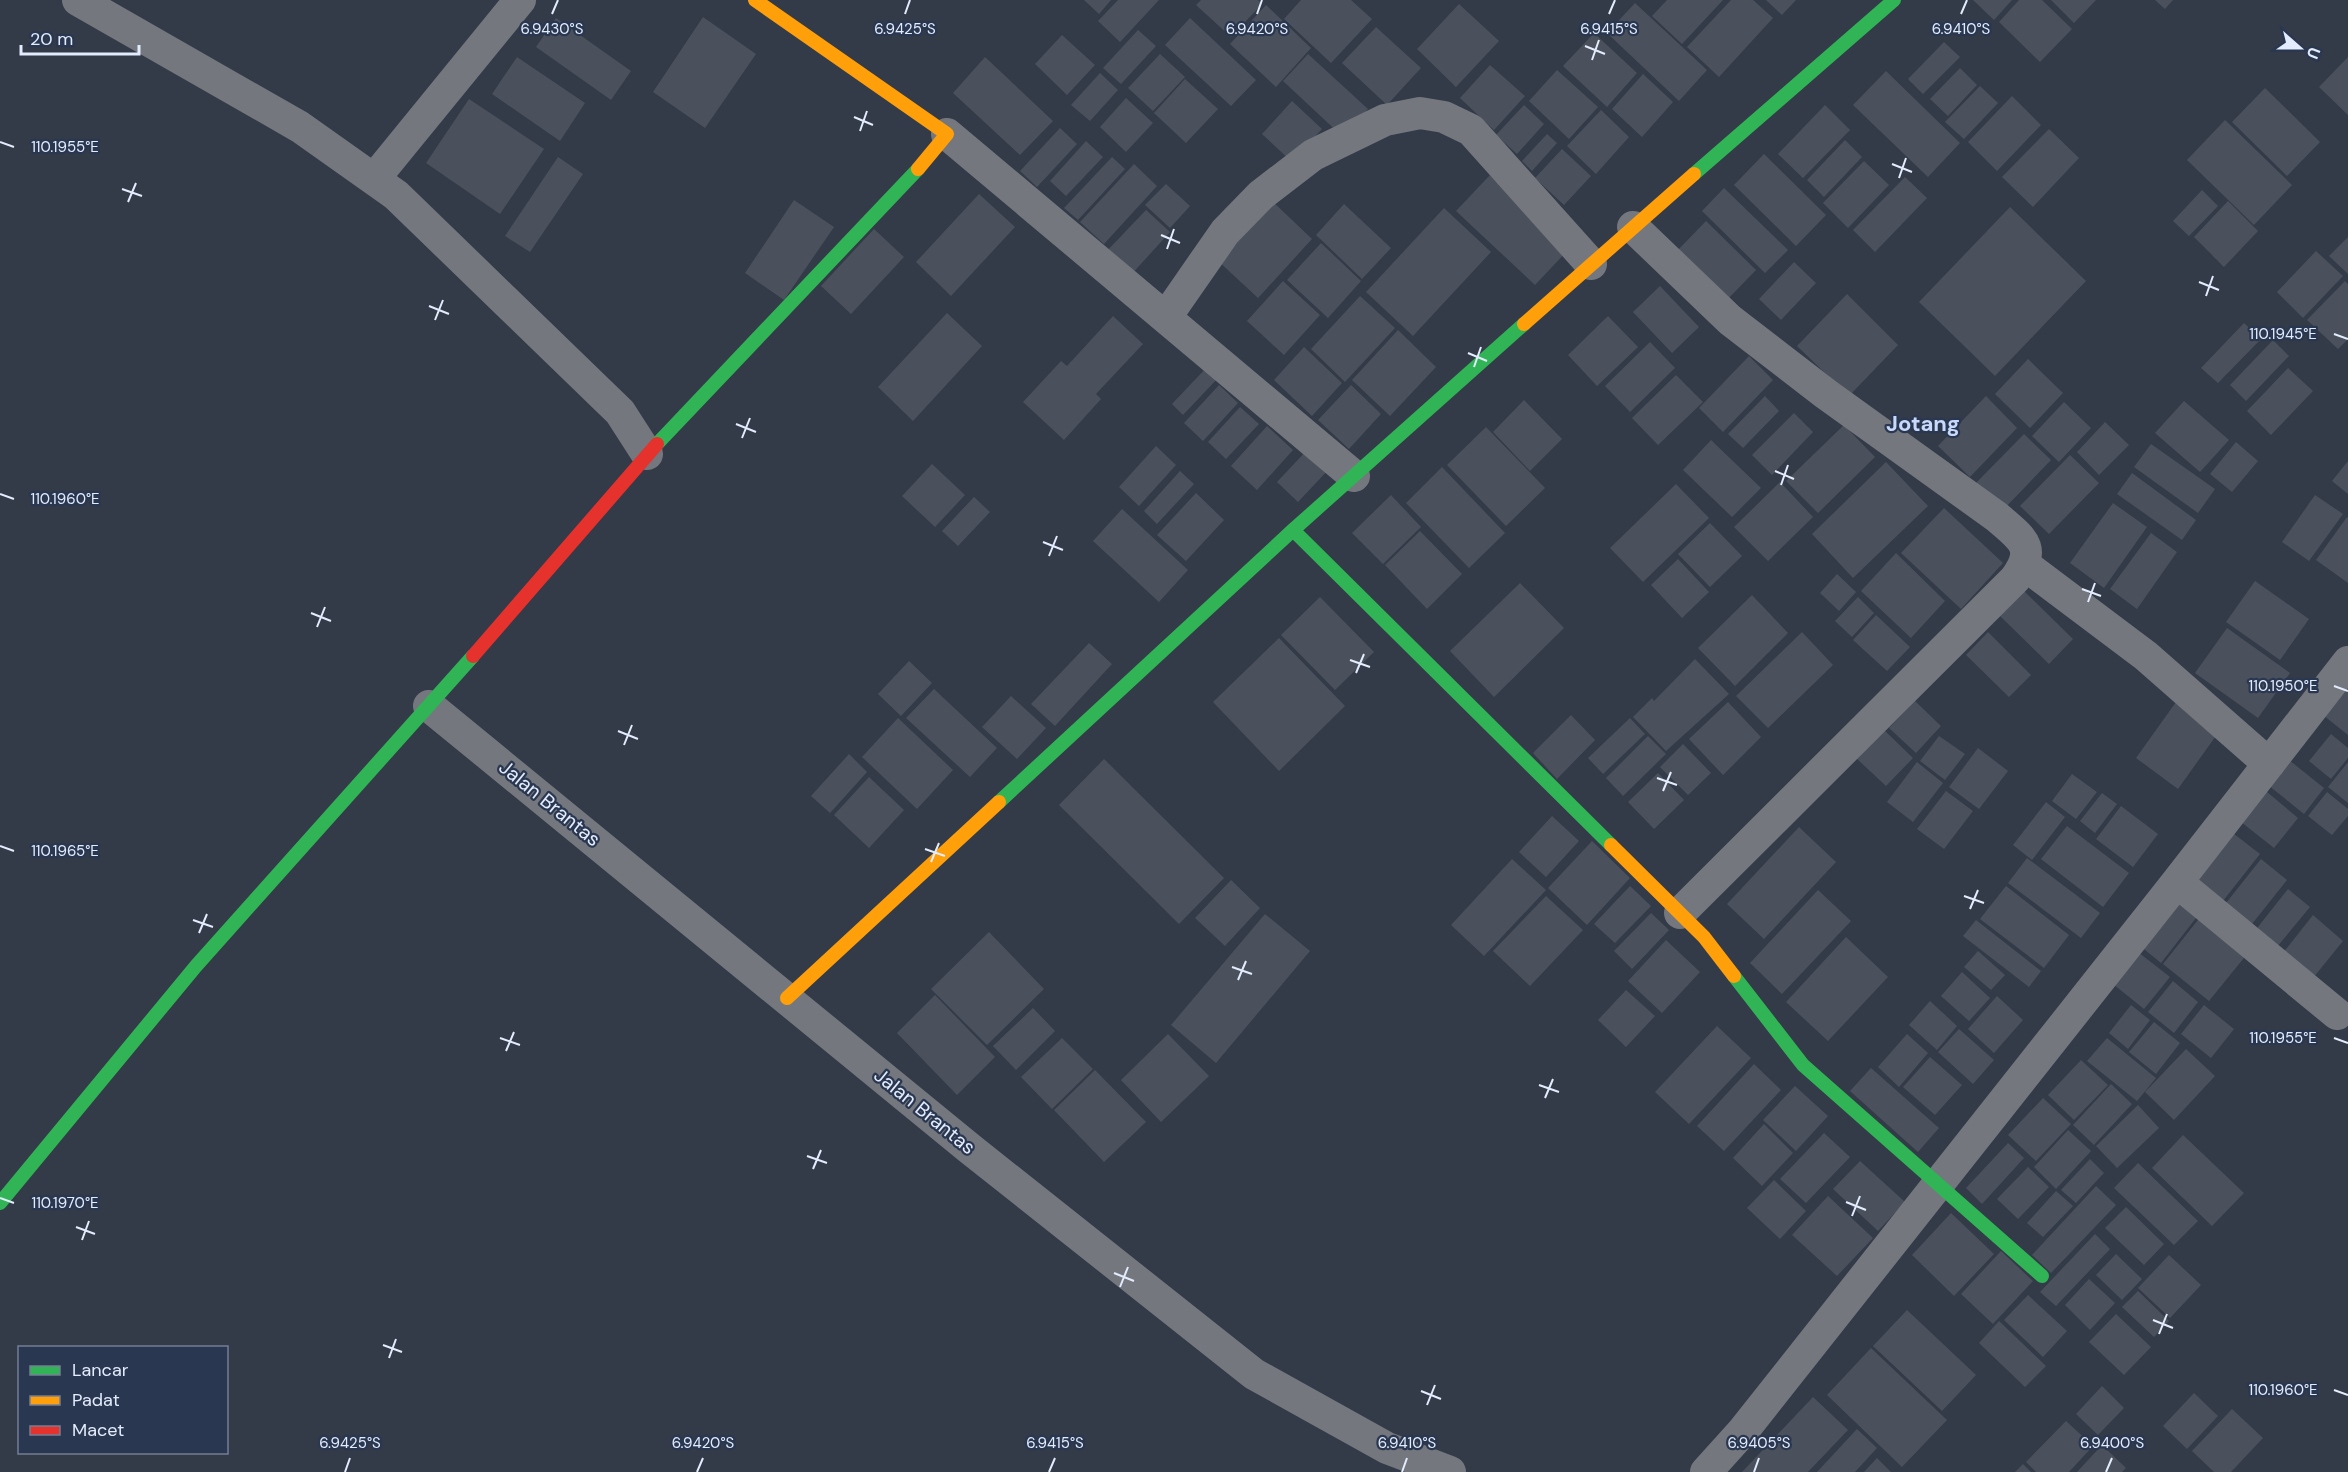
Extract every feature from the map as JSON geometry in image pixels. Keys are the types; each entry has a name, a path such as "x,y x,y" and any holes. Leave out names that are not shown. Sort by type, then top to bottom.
{"street":[{"path":"78,0 300,127 396,195 620,412 647,453"},
{"path":"374,179 520,0"},
{"path":"755,0 947,134 1354,476"},
{"path":"787,998 1293,530 1591,264 1894,0"},
{"path":"1166,318 1225,232 1260,195 1313,155 1385,120 1420,113 1444,117 1471,130 1591,264"},
{"path":"0,1203 196,966 429,706 647,453 930,156 947,134"},
{"path":"1633,227 1730,320 1826,394 1997,517 2022,539 2027,550 2025,565 2014,579 1680,913"},
{"path":"1293,530 1704,937 1803,1065 2042,1276"},
{"path":"2025,565 2146,656 2269,764"},
{"path":"1706,1472 1743,1431 2348,662"},
{"name":"Jalan Brantas","path":"429,706 969,1148 1254,1374 1387,1448 1450,1472"},
{"path":"2177,882 2337,1014"}],"building":[{"path":"1084,0 1111,0 1099,14"},
{"path":"1118,0 1159,0 1120,42 1098,21"},
{"path":"1201,0 1258,0 1262,4 1231,37 1196,5"},
{"path":"1301,0 1351,0 1372,19 1331,63 1284,19"},
{"path":"1667,0 1723,0 1682,44 1652,16"},
{"path":"1731,0 1753,0 1773,18 1719,77 1687,47"},
{"path":"1766,0 1796,0 1782,15"},
{"path":"1973,0 2012,0 1994,20"},
{"path":"2019,0 2042,0 2072,29 2040,62 1999,22"},
{"path":"2051,0 2096,0 2074,23"},
{"path":"2155,0 2173,0 2165,9"},
{"path":"1635,3 1707,70 1679,101 1607,33"},
{"path":"1459,4 1499,41 1456,87 1417,49"},
{"path":"1266,5 1311,48 1276,87 1230,44"},
{"path":"703,17 756,54 705,128 653,92"},
{"path":"556,18 631,71 611,100 536,47"},
{"path":"1190,18 1256,80 1231,106 1165,45"},
{"path":"1376,27 1421,68 1387,105 1342,63"},
{"path":"1138,30 1156,46 1121,84 1103,68"},
{"path":"1594,33 1637,73 1607,107 1563,66"},
{"path":"1062,35 1095,65 1067,95 1035,64"},
{"path":"1944,42 1960,57 1923,94 1908,79"},
{"path":"1160,54 1185,77 1153,111 1128,88"},
{"path":"1308,54 1368,109 1343,137 1283,81"},
{"path":"517,57 585,103 560,141 492,94"},
{"path":"985,57 1053,121 1020,155 953,93"},
{"path":"2348,57 2348,115 2319,87"},
{"path":"1490,65 1525,96 1494,130 1460,98"},
{"path":"1960,68 1977,85 1948,116 1930,99"},
{"path":"1557,70 1598,107 1569,139 1529,101"},
{"path":"1886,71 1960,143 1928,177 1853,105"},
{"path":"1100,73 1118,90 1090,121 1071,105"},
{"path":"1643,74 1673,102 1642,137 1612,109"},
{"path":"1185,79 1218,109 1186,143 1154,113"},
{"path":"1980,86 1998,103 1964,139 1945,122"},
{"path":"2265,88 2320,142 2287,176 2232,122"},
{"path":"2012,96 2041,125 1997,171 1968,142"},
{"path":"1126,98 1153,123 1126,152 1100,127"},
{"path":"469,99 544,149 500,214 426,163"},
{"path":"1292,101 1322,129 1292,162 1262,134"},
{"path":"1524,105 1544,124 1517,154 1496,135"},
{"path":"1825,105 1850,130 1803,178 1778,154"},
{"path":"1601,110 1629,137 1596,174 1567,146"},
{"path":"2225,120 2292,185 2254,225 2187,160"},
{"path":"1060,128 1077,144 1037,187 1020,171"},
{"path":"2049,129 2079,158 2033,207 2002,177"},
{"path":"1547,134 1557,143 1532,171 1522,161"},
{"path":"1845,140 1862,157 1824,197 1807,180"},
{"path":"1086,141 1103,157 1066,196 1050,181"},
{"path":"1562,149 1591,176 1564,205 1535,178"},
{"path":"1764,154 1826,215 1796,246 1734,185"},
{"path":"558,157 583,174 530,252 505,236"},
{"path":"1112,157 1125,169 1078,220 1064,208"},
{"path":"1864,161 1889,185 1848,228 1823,203"},
{"path":"1134,164 1157,186 1104,244 1080,222"},
{"path":"1490,175 1569,249 1535,285 1456,211"},
{"path":"1905,177 1927,198 1875,252 1853,230"},
{"path":"1166,184 1190,206 1170,228 1145,205"},
{"path":"1724,188 1788,250 1765,273 1702,211"},
{"path":"2202,190 2218,206 2189,236 2173,221"},
{"path":"979,194 1015,227 951,296 916,262"},
{"path":"1270,199 1312,239 1258,298 1216,259"},
{"path":"794,200 834,227 784,300 745,273"},
{"path":"2228,201 2258,231 2224,267 2194,237"},
{"path":"1344,204 1391,248 1362,279 1316,235"},
{"path":"2010,207 2086,281 1995,376 1919,302"},
{"path":"1444,208 1491,252 1413,336 1366,292"},
{"path":"1146,210 1170,232 1129,277 1104,254"},
{"path":"1706,221 1756,270 1727,300 1677,251"},
{"path":"874,229 904,257 851,314 821,286"},
{"path":"2348,237 2348,274 2329,256"},
{"path":"1321,243 1361,281 1328,318 1287,280"},
{"path":"2316,251 2343,276 2303,318 2277,292"},
{"path":"1794,262 1816,283 1781,320 1759,299"},
{"path":"1283,281 1320,315 1284,355 1247,321"},
{"path":"2345,281 2348,284 2348,339 2338,349 2307,320"},
{"path":"1660,286 1699,327 1672,353 1633,312"},
{"path":"1847,294 1898,345 1849,396 1797,346"},
{"path":"1360,296 1395,328 1345,382 1311,349"},
{"path":"947,313 982,346 913,421 878,387"},
{"path":"1113,316 1143,344 1096,394 1101,399 1064,440 1023,402 1061,361 1067,366"},
{"path":"1608,316 1638,347 1597,386 1568,355"},
{"path":"2244,323 2261,339 2218,383 2201,368"},
{"path":"1398,330 1436,367 1390,416 1352,380"},
{"path":"2273,340 2289,356 2246,401 2230,385"},
{"path":"1650,342 1675,368 1630,412 1605,386"},
{"path":"1304,347 1342,383 1312,416 1274,380"},
{"path":"1749,356 1773,380 1723,432 1699,408"},
{"path":"2028,359 2063,393 2030,428 1995,394"},
{"path":"1208,366 1219,377 1183,415 1172,404"},
{"path":"2288,368 2313,391 2271,435 2247,411"},
{"path":"1676,375 1703,402 1658,445 1632,418"},
{"path":"1219,385 1238,403 1203,441 1184,423"},
{"path":"1351,385 1381,414 1349,449 1318,420"},
{"path":"1765,396 1779,411 1743,448 1728,434"},
{"path":"1986,396 2017,428 1970,477 1938,446"},
{"path":"1524,400 1562,439 1530,471 1493,432"},
{"path":"2184,401 2229,440 2200,472 2155,433"},
{"path":"2064,402 2091,428 2059,462 2032,436"},
{"path":"1240,407 1259,424 1226,459 1208,442"},
{"path":"1794,413 1813,432 1772,475 1752,455"},
{"path":"2105,422 2129,445 2099,475 2077,452"},
{"path":"1844,425 1875,457 1818,513 1786,481"},
{"path":"1267,426 1293,450 1257,490 1231,466"},
{"path":"1486,427 1545,488 1506,526 1447,465"},
{"path":"2024,434 2051,460 2003,510 1976,483"},
{"path":"1711,440 1761,488 1732,517 1683,470"},
{"path":"2236,442 2258,461 2232,492 2210,474"},
{"path":"2151,444 2215,489 2198,513 2134,467"},
{"path":"1156,446 1176,465 1139,506 1119,487"},
{"path":"1309,448 1330,468 1298,502 1277,482"},
{"path":"2070,455 2099,483 2049,534 2020,506"},
{"path":"2348,461 2348,494 2332,481"},
{"path":"1886,462 1928,506 1853,578 1812,534"},
{"path":"932,464 965,495 935,527 902,496"},
{"path":"1442,467 1505,533 1469,568 1406,503"},
{"path":"1180,471 1194,484 1157,524 1144,511"},
{"path":"2132,473 2196,520 2182,540 2117,494"},
{"path":"1780,482 1813,517 1768,561 1734,527"},
{"path":"1676,484 1709,518 1643,582 1610,548"},
{"path":"1196,493 1224,520 1186,561 1157,535"},
{"path":"1391,495 1421,527 1383,564 1352,533"},
{"path":"2315,495 2343,514 2309,561 2282,542"},
{"path":"974,497 990,512 958,546 942,531"},
{"path":"2113,503 2147,527 2104,588 2070,563"},
{"path":"1944,508 2003,563 1961,609 1901,553"},
{"path":"1122,509 1188,570 1159,602 1093,541"},
{"path":"2348,518 2348,583 2316,560"},
{"path":"1710,523 1742,556 1710,587 1678,554"},
{"path":"1420,531 1462,574 1427,609 1385,565"},
{"path":"2151,533 2177,552 2137,609 2110,589"},
{"path":"1896,553 1945,601 1911,638 1861,591"},
{"path":"1678,559 1709,592 1682,618 1651,585"},
{"path":"1837,574 1856,592 1839,611 1820,593"},
{"path":"2255,581 2309,619 2280,660 2226,622"},
{"path":"1520,583 1564,628 1494,697 1450,651"},
{"path":"2024,591 2073,639 2049,664 2000,616"},
{"path":"1752,595 1788,633 1735,686 1698,648"},
{"path":"1320,597 1374,652 1335,690 1281,635"},
{"path":"1858,597 1874,613 1852,637 1835,621"},
{"path":"1876,615 1910,647 1887,671 1853,640"},
{"path":"2227,628 2290,673 2258,718 2195,673"},
{"path":"1802,632 1833,665 1768,728 1736,696"},
{"path":"1988,632 2031,675 2009,697 1966,655"},
{"path":"1279,638 1345,706 1279,771 1213,702"},
{"path":"1089,643 1112,664 1055,726 1031,704"},
{"path":"1695,659 1729,694 1666,751 1633,717 1652,698 1654,701"},
{"path":"909,661 932,683 901,716 878,694"},
{"path":"2348,685 2348,735 2323,715"},
{"path":"934,689 997,748 970,777 906,718"},
{"path":"1011,696 1046,728 1017,759 982,727"},
{"path":"1915,701 1941,726 1916,753 1889,728"},
{"path":"1728,702 1761,737 1723,775 1689,739"},
{"path":"2176,702 2218,733 2178,789 2136,758"},
{"path":"1571,715 1595,740 1557,779 1533,753"},
{"path":"898,718 953,770 917,809 862,757"},
{"path":"1630,718 1645,734 1603,774 1588,758"},
{"path":"1882,728 1913,758 1886,786 1855,757"},
{"path":"2331,734 2348,748 2348,758 2331,779 2309,761"},
{"path":"1648,736 1666,754 1623,796 1606,778"},
{"path":"1939,736 1965,754 1945,780 1920,761"},
{"path":"1683,744 1711,773 1688,795 1660,767"},
{"path":"1978,748 2008,771 1979,809 1949,787"},
{"path":"849,754 867,772 830,813 811,796"},
{"path":"1104,759 1224,878 1179,924 1059,805"},
{"path":"2289,760 2324,788 2304,814 2268,785"},
{"path":"1917,762 1943,783 1913,822 1887,802"},
{"path":"2348,762 2348,803 2328,787"},
{"path":"1658,773 1684,800 1654,829 1628,802"},
{"path":"2072,774 2097,792 2076,819 2052,801"},
{"path":"869,777 904,810 869,848 834,815"},
{"path":"2261,787 2298,818 2274,848 2236,818"},
{"path":"1946,791 1973,811 1944,849 1917,829"},
{"path":"2327,792 2348,809 2348,816 2332,835 2308,816"},
{"path":"2102,793 2117,804 2095,833 2080,821"},
{"path":"2046,802 2065,817 2032,860 2013,845"},
{"path":"2121,806 2158,834 2133,867 2096,839"},
{"path":"1552,816 1579,841 1546,877 1519,852"},
{"path":"2067,826 2129,873 2103,907 2041,859"},
{"path":"1799,827 1836,862 1764,939 1727,904"},
{"path":"2229,830 2260,854 2219,906 2188,880"},
{"path":"1592,841 1630,878 1587,925 1548,888"},
{"path":"2027,858 2100,913 2081,938 2008,883"},
{"path":"1512,859 1546,890 1484,956 1451,925"},
{"path":"2261,859 2287,880 2252,924 2226,903"},
{"path":"1231,880 1260,908 1225,946 1195,918"},
{"path":"1630,886 1651,906 1615,943 1594,924"},
{"path":"2006,886 2069,935 2044,968 1980,919"},
{"path":"2288,889 2310,907 2272,953 2250,937"},
{"path":"1818,890 1851,921 1782,994 1750,963"},
{"path":"2181,892 2203,909 2161,963 2139,945"},
{"path":"1546,896 1583,930 1530,986 1493,951"},
{"path":"2205,911 2252,948 2209,1001 2163,964"},
{"path":"1651,913 1669,930 1632,969 1614,951"},
{"path":"1265,914 1310,951 1216,1063 1171,1025"},
{"path":"2313,915 2343,941 2309,983 2279,958"},
{"path":"1976,920 2041,971 2029,987 1963,936"},
{"path":"989,932 1044,989 987,1045 931,989"},
{"path":"1846,937 1888,977 1828,1041 1786,1002"},
{"path":"1666,940 1700,972 1662,1013 1628,981"},
{"path":"1978,951 2005,975 1991,990 1964,967"},
{"path":"2138,952 2170,977 2144,1009 2113,984"},
{"path":"1962,972 1990,998 1969,1021 1941,996"},
{"path":"2173,981 2198,1002 2174,1033 2148,1012"},
{"path":"1626,990 1655,1016 1626,1047 1598,1020"},
{"path":"935,995 995,1057 957,1095 897,1033"},
{"path":"1997,996 2023,1020 1994,1053 1968,1029"},
{"path":"1930,1001 1957,1026 1937,1050 1909,1025"},
{"path":"2131,1005 2150,1020 2128,1049 2109,1033"},
{"path":"2204,1005 2234,1029 2211,1058 2181,1034"},
{"path":"1033,1008 1055,1031 1016,1070 993,1046"},
{"path":"2154,1022 2180,1043 2156,1074 2129,1052"},
{"path":"1717,1026 1751,1058 1689,1124 1655,1092"},
{"path":"1959,1029 1994,1060 1973,1084 1938,1052"},
{"path":"1168,1034 1209,1076 1161,1122 1121,1080"},
{"path":"1907,1034 1928,1053 1899,1087 1878,1067"},
{"path":"1062,1038 1093,1069 1052,1109 1021,1077"},
{"path":"2107,1038 2156,1078 2137,1101 2087,1061"},
{"path":"2186,1049 2215,1076 2174,1120 2145,1092"},
{"path":"1930,1057 1962,1085 1935,1115 1903,1087"},
{"path":"2081,1060 2108,1085 2074,1120 2048,1095"},
{"path":"1754,1064 1781,1090 1724,1151 1697,1126"},
{"path":"1871,1068 1939,1128 1918,1152 1850,1091"},
{"path":"1095,1070 1146,1122 1104,1162 1054,1110"},
{"path":"2111,1084 2132,1104 2094,1145 2073,1125"},
{"path":"1795,1086 1828,1116 1796,1151 1763,1120"},
{"path":"2043,1098 2071,1124 2036,1161 2008,1135"},
{"path":"2138,1105 2159,1128 2117,1168 2096,1146"},
{"path":"1764,1124 1793,1153 1762,1186 1733,1158"},
{"path":"2068,1130 2091,1151 2056,1189 2034,1167"},
{"path":"1824,1133 1850,1157 1806,1203 1780,1179"},
{"path":"2183,1135 2244,1193 2212,1226 2152,1168"},
{"path":"2008,1143 2024,1158 1982,1204 1966,1188"},
{"path":"2090,1159 2104,1173 2076,1203 2061,1190"},
{"path":"1860,1161 1905,1202 1878,1231 1833,1189"},
{"path":"2138,1163 2198,1221 2174,1245 2114,1188"},
{"path":"2028,1167 2049,1187 2018,1219 1997,1199"},
{"path":"1774,1180 1806,1211 1780,1239 1747,1208"},
{"path":"2096,1186 2116,1205 2051,1273 2032,1255"},
{"path":"2056,1191 2073,1206 2043,1237 2027,1223"},
{"path":"1828,1196 1873,1238 1837,1276 1792,1235"},
{"path":"2126,1207 2164,1244 2144,1265 2105,1228"},
{"path":"1951,1213 1994,1254 1954,1296 1912,1255"},
{"path":"2095,1234 2110,1249 2056,1306 2040,1292"},
{"path":"2001,1251 2033,1281 1993,1324 1961,1294"},
{"path":"2116,1254 2142,1279 2122,1300 2096,1275"},
{"path":"2169,1255 2201,1285 2170,1318 2138,1288"},
{"path":"2089,1279 2115,1303 2090,1330 2065,1305"},
{"path":"2138,1291 2169,1321 2154,1337 2122,1307"},
{"path":"2028,1295 2067,1331 2043,1357 2004,1320"},
{"path":"1907,1310 1976,1375 1942,1411 1873,1346"},
{"path":"2116,1314 2151,1347 2124,1375 2089,1342"},
{"path":"1999,1321 2046,1366 2025,1387 1979,1343"},
{"path":"1871,1348 1947,1420 1902,1467 1827,1395"},
{"path":"2102,1386 2124,1408 2098,1435 2076,1414"},
{"path":"2194,1393 2218,1416 2187,1449 2163,1426"},
{"path":"1813,1397 1848,1430 1808,1472 1742,1472"},
{"path":"2232,1409 2263,1438 2231,1472 2214,1472 2192,1451"},
{"path":"2066,1421 2093,1446 2069,1472 2036,1472 2026,1462"},
{"path":"1857,1429 1877,1448 1855,1472 1817,1472"},
{"path":"2102,1445 2126,1468 2122,1472 2077,1472"},
{"path":"1877,1458 1891,1472 1864,1472"},
{"path":"2023,1464 2031,1472 2015,1472"}],"traffic: fast":[{"path":"1694,174 1894,0"},
{"path":"657,444 918,169"},
{"path":"999,802 1293,530 1524,324"},
{"path":"1293,530 1611,845"},
{"path":"0,1203 196,966 473,656"},
{"path":"1734,976 1803,1065 2042,1276"}],"traffic: slow":[{"path":"755,0 947,134 918,169"},
{"path":"1524,324 1694,174"},
{"path":"787,998 999,802"},
{"path":"1611,845 1704,937 1734,976"}],"traffic: jam":[{"path":"473,656 657,444"}],"district":[{"name":"Jotang","path":"1923,423"}]}
